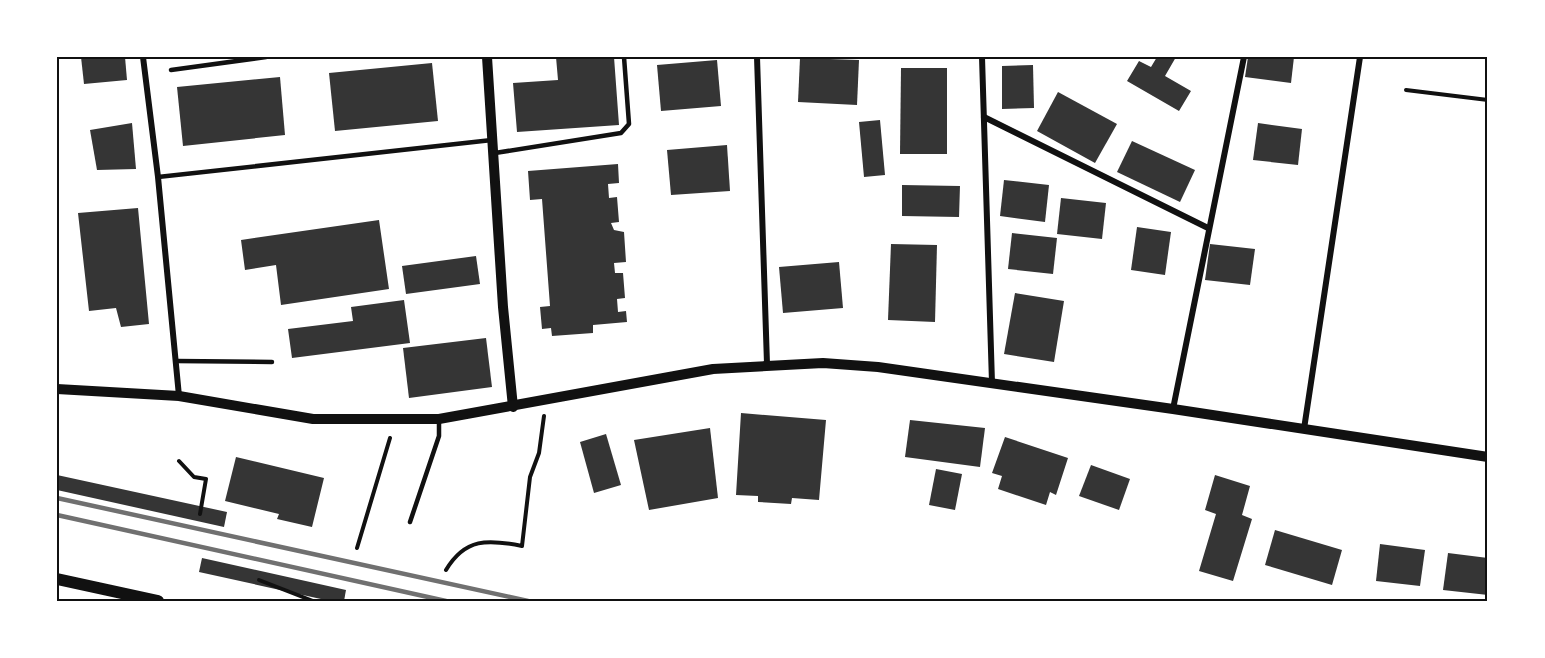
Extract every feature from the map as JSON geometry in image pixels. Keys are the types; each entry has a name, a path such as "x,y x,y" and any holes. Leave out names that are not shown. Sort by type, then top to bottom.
{"main road":[{"path":"57,579 158,601"}],"street":[{"path":"143,57 158,177 179,396"},
{"path":"487,57 504,318 513,407"},
{"path":"757,57 767,364"},
{"path":"982,57 992,383"},
{"path":"1173,409 1244,57"},
{"path":"1304,429 1360,57"},
{"path":"984,117 1208,228"},
{"path":"57,389 179,396 313,418 439,419 513,407 641,380 713,369 767,364 823,363 878,367 992,383 1488,457"}],"lane":[{"path":"171,70 266,57"},
{"path":"493,153 621,133 629,124 624,57"},
{"path":"158,177 492,140"},
{"path":"176,361 272,362"},
{"path":"410,522 439,436 439,419"}],"path":[{"path":"1406,90 1488,100"},
{"path":"446,570 456,554 471,545 504,542 522,546 530,477 539,453 544,415"},
{"path":"357,548 390,438"},
{"path":"179,461 194,477 206,479 200,514"},
{"path":"259,580 314,601"}],"building":[{"path":"81,57 125,57 127,80 84,84"},
{"path":"556,57 614,57 619,125 517,132 513,83 558,80"},
{"path":"1157,57 1176,57 1165,76 1191,91 1179,111 1127,81 1139,61 1151,67"},
{"path":"1248,57 1294,57 1291,83 1245,77"},
{"path":"800,58 859,60 857,105 798,102"},
{"path":"717,60 721,106 661,111 657,65"},
{"path":"432,63 438,121 335,131 329,73"},
{"path":"1033,65 1034,108 1002,109 1002,66"},
{"path":"901,68 947,68 947,154 900,154"},
{"path":"280,77 285,135 183,146 177,87"},
{"path":"1058,92 1117,124 1095,163 1037,131"},
{"path":"880,120 885,175 864,177 859,122"},
{"path":"132,123 136,169 97,170 90,130"},
{"path":"1258,123 1302,129 1298,165 1253,160"},
{"path":"1132,141 1195,170 1180,202 1117,172"},
{"path":"727,145 730,191 671,195 667,150"},
{"path":"618,164 619,183 608,184 609,198 617,197 619,222 611,223 614,230 624,232 626,262 614,263 615,273 623,273 625,298 617,299 618,312 626,311 627,322 593,325 593,333 552,336 551,328 542,329 540,307 550,306 542,199 530,200 528,171"},
{"path":"1004,180 1049,185 1045,222 1000,216"},
{"path":"902,185 960,186 959,217 902,216"},
{"path":"1061,198 1106,203 1102,239 1057,234"},
{"path":"138,208 149,324 121,327 116,308 89,311 78,213"},
{"path":"379,220 389,289 281,305 276,265 245,270 241,240"},
{"path":"1137,227 1171,232 1165,275 1131,270"},
{"path":"1012,233 1057,238 1053,274 1008,269"},
{"path":"891,244 937,245 935,322 888,320"},
{"path":"1210,244 1255,249 1250,285 1205,280"},
{"path":"476,256 480,284 406,294 402,266"},
{"path":"839,262 843,308 783,313 779,267"},
{"path":"1015,293 1064,301 1054,362 1004,354"},
{"path":"404,300 410,343 292,358 288,329 353,321 351,307"},
{"path":"486,338 492,387 409,398 403,348"},
{"path":"741,413 826,420 819,500 792,498 791,504 758,502 758,496 736,495"},
{"path":"910,420 985,428 980,467 905,457"},
{"path":"710,428 718,498 649,510 634,440"},
{"path":"606,434 621,485 594,493 580,442"},
{"path":"1005,437 1068,458 1056,495 1050,492 1046,505 998,489 1002,476 992,473"},
{"path":"236,457 324,478 312,527 277,519 279,514 225,501"},
{"path":"1091,465 1130,479 1119,510 1079,496"},
{"path":"936,469 962,474 955,510 929,505"},
{"path":"57,475 227,512 224,527 57,490"},
{"path":"1215,475 1250,486 1242,515 1252,519 1233,581 1199,571 1216,514 1205,510"},
{"path":"1275,530 1342,550 1332,585 1265,565"},
{"path":"1380,544 1425,550 1420,586 1376,581"},
{"path":"1448,553 1488,558 1488,595 1443,590"},
{"path":"202,558 346,590 344,601 330,601 199,572"}],"railway":[{"path":"57,498 528,601"},
{"path":"57,515 446,601"}]}
